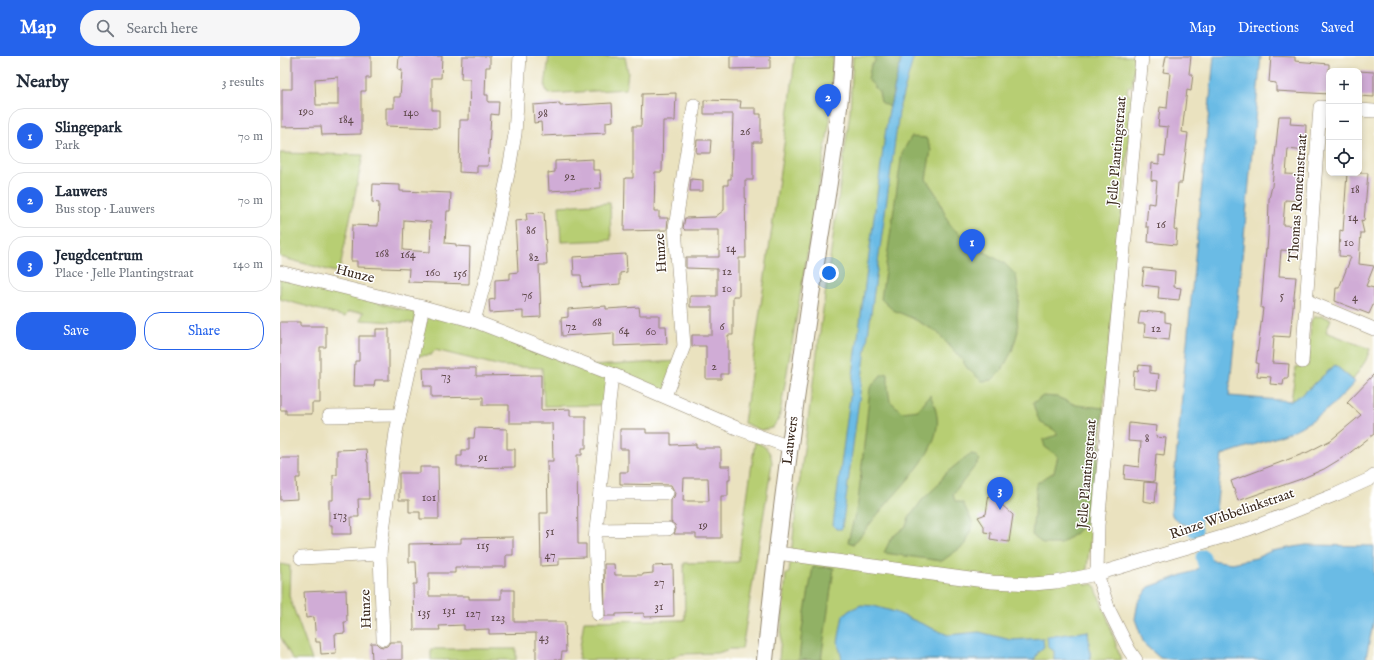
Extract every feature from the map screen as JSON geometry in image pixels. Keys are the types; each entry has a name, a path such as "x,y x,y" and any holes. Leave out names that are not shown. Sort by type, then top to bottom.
{"street":[{"path":"474,321 487,274 509,169 515,134 520,56"},
{"name":"Lauwers","path":"765,660 809,302 841,91 843,56"},
{"name":"Jelle Plantingstraat","path":"1096,574 1098,525 1142,56"},
{"name":"Hunze","path":"665,396 684,346 675,228 694,106"},
{"name":"Thomas Romeinstraat","path":"1302,362 1320,107 1326,108"},
{"path":"1362,110 1374,111"},
{"name":"Hunze","path":"280,272 474,321 612,374 739,429 790,447"},
{"path":"1307,301 1374,329"},
{"name":"Hunze","path":"383,638 380,554 396,432 423,307"},
{"path":"598,614 595,540 612,374"},
{"path":"329,416 400,415"},
{"name":"Rinze Wibbelinkstraat","path":"1096,574 1248,529 1337,494 1374,476"},
{"path":"600,492 667,493"},
{"path":"596,530 668,529"},
{"path":"777,553 998,582 1033,584 1056,582 1096,574 1109,610 1129,650 1136,660"},
{"path":"300,558 380,554"}],"green space":[{"path":"549,56 625,57 628,72 626,89 548,94 545,87"},
{"path":"795,56 833,56 830,120 779,419 772,428 761,430 744,423 790,102"},
{"path":"853,56 1134,56 1132,88 1128,86 1127,93 1133,97 1085,585 1094,584 1107,617 1121,660 1091,660 1088,632 1085,660 779,660 786,574 789,573 798,493 850,112"},
{"path":"874,56 902,56 890,107 881,102 879,92 868,79 871,65 875,62"},
{"path":"911,137 926,138 931,150 926,179 938,197 950,226 976,247 1004,263 1016,275 1019,294 1017,316 1018,331 1012,351 1002,370 992,380 982,381 967,368 963,361 937,332 912,318 893,310 881,299 902,153"},
{"path":"280,153 363,155 339,273 280,257"},
{"path":"610,203 611,240 561,242 559,206"},
{"path":"280,277 293,279 416,313 414,323 360,320 364,312 348,312 345,317 280,299"},
{"path":"423,307 592,366 678,361 665,396 613,375 609,405 544,406 542,368 501,366 435,350 431,355 413,356"},
{"path":"1322,316 1331,319 1326,332 1370,349 1366,360 1353,380 1335,365 1304,393 1291,401 1296,368 1308,366 1311,321 1314,317"},
{"path":"888,373 890,401 902,412 918,410 930,395 937,415 937,427 930,449 924,459 854,544 848,542 858,502 870,388 881,375"},
{"path":"1043,396 1057,397 1076,405 1104,408 1093,515 1076,533 1060,544 1043,544 1032,535 1037,483 1054,472 1058,456 1045,447 1043,440 1057,435 1057,433 1039,420 1033,403"},
{"path":"755,442 762,445 769,452 772,463 742,649 729,649 718,653 681,654 668,660 578,660 584,621 685,620 684,563 738,562"},
{"path":"972,454 980,460 953,494 955,501 963,503 973,523 966,544 942,561 884,553 891,538 906,526 909,518 922,500 938,485 945,474 967,456"},
{"path":"280,564 290,566 289,596 312,660 293,660 280,636"},
{"path":"813,567 834,568 821,660 799,660 802,629"},
{"path":"431,649 516,649 516,660 431,660"}],"water":[{"path":"902,56 914,56 900,105 842,529 836,529 833,525 884,142 888,115"},
{"path":"1214,56 1261,56 1229,396 1291,401 1304,393 1335,365 1355,382 1328,409 1299,428 1278,437 1222,455 1216,511 1195,522 1181,524 1173,517 1171,512"},
{"path":"1306,545 1374,546 1374,620 1366,657 1370,660 1178,660 1160,658 1144,644 1135,619 1138,602 1149,587 1194,571 1211,560 1232,563 1256,558 1271,551"},
{"path":"861,605 874,606 895,612 948,635 979,632 1011,640 1043,638 1044,647 1039,651 1034,660 842,660 838,642 843,615"},
{"path":"1088,631 1091,660 1054,660 1054,651 1048,647 1047,637"}],"building":[{"path":"292,56 371,56 371,78 366,78 366,91 361,91 361,134 322,135 321,126 282,127 282,89 292,89","holes":["338,77 338,105 316,105 315,79"]},
{"path":"399,56 442,56 441,78 432,78 432,110 439,110 439,128 386,126 386,108 394,108 394,97 400,97 402,70 398,69"},
{"path":"462,56 490,56 490,67 486,67 485,95 488,95 488,102 499,102 498,115 491,114 488,166 477,166 477,173 459,172 460,120 469,120 470,79 461,79"},
{"path":"730,56 770,56 770,68 730,69"},
{"path":"1166,56 1191,56 1189,74 1193,74 1191,91 1187,90 1182,132 1188,133 1182,183 1178,183 1174,229 1177,230 1176,245 1148,242 1149,227 1146,227 1148,203 1155,204 1157,181 1151,180 1152,163 1159,164 1159,155 1165,156 1168,127 1158,126 1160,107 1167,108 1170,73 1163,72"},
{"path":"1271,56 1295,57 1295,61 1329,64 1329,68 1326,68 1326,94 1276,91 1276,83 1269,82"},
{"path":"1362,71 1374,72 1374,97 1362,96"},
{"path":"676,93 675,121 663,121 662,172 655,172 654,211 659,211 659,218 668,218 667,230 624,231 625,178 633,178 633,126 641,126 642,94"},
{"path":"704,100 741,101 740,108 756,108 756,114 761,114 761,142 753,142 753,180 745,180 746,258 739,258 739,296 733,296 733,335 728,335 728,374 721,374 721,379 706,379 706,346 692,346 692,335 712,335 712,307 690,307 690,296 717,296 717,269 686,268 686,257 719,257 719,230 685,230 683,228 685,218 715,217 724,210 724,185 728,185 728,179 731,179 733,114 704,114"},
{"path":"560,103 560,106 612,103 613,121 606,122 606,133 542,136 541,122 534,123 533,105"},
{"path":"1279,116 1291,116 1290,124 1306,125 1305,151 1288,149 1286,174 1303,175 1301,201 1285,200 1283,225 1299,226 1297,251 1281,250 1279,276 1296,277 1290,337 1274,336 1272,363 1289,364 1288,378 1284,378 1283,385 1270,384 1271,377 1257,376 1258,363 1256,363 1263,308 1261,308 1268,236 1269,199 1272,186"},
{"path":"697,140 711,140 710,153 696,153"},
{"path":"593,159 593,170 600,170 601,188 549,191 548,173 555,172 555,161"},
{"path":"1362,173 1368,173 1364,221 1361,220 1364,233 1361,233 1359,264 1374,266 1366,286 1374,288 1374,303 1369,314 1335,301 1336,288 1339,288 1351,257 1339,256 1340,230 1343,231 1347,176 1362,176"},
{"path":"691,179 703,180 703,191 690,191"},
{"path":"373,184 400,185 400,191 451,193 450,211 447,211 445,243 456,244 456,246 470,247 469,284 408,282 409,269 357,267 357,261 351,261 352,225 378,226 379,203 372,202","holes":["404,220 431,222 430,252 403,250"]},
{"path":"544,212 547,265 539,265 541,317 523,318 523,311 490,313 489,300 495,299 495,280 510,279 510,273 518,272 515,221 527,220 526,213"},
{"path":"626,254 627,272 620,273 620,284 582,287 581,275 574,275 573,257"},
{"path":"1144,268 1175,271 1174,287 1181,288 1179,300 1158,298 1159,287 1142,285"},
{"path":"606,306 606,309 639,307 640,315 659,315 659,326 666,326 667,344 614,346 614,333 562,336 561,318 568,317 568,309"},
{"path":"1140,311 1165,313 1165,322 1171,323 1169,340 1144,337 1145,324 1138,324"},
{"path":"280,322 300,322 300,326 326,326 326,347 320,347 320,403 312,403 312,414 286,414 286,410 280,410"},
{"path":"376,329 389,329 389,380 375,380 374,386 354,386 355,361 359,361 359,336 376,336"},
{"path":"1139,365 1150,366 1150,373 1159,374 1157,390 1133,387 1134,371 1138,372"},
{"path":"423,368 476,368 476,376 541,375 541,410 570,409 570,416 586,416 586,448 582,448 582,455 577,455 578,544 586,544 586,557 559,558 559,565 541,566 540,513 548,513 547,461 553,461 552,423 509,423 509,405 483,405 483,397 431,398 431,386 424,386"},
{"path":"1374,374 1374,434 1347,455 1324,469 1301,479 1238,501 1231,481 1308,452 1331,440 1361,415 1347,402"},
{"path":"1129,423 1157,426 1156,437 1166,438 1164,455 1156,454 1154,482 1124,479 1125,465 1139,467 1141,442 1128,441"},
{"path":"475,428 507,429 507,449 515,449 515,467 462,468 462,466 457,466 457,456 462,456 462,450 469,450 469,438 474,438"},
{"path":"620,429 646,429 646,433 671,433 671,445 696,444 696,448 721,448 721,466 730,466 730,480 728,480 728,496 721,496 721,538 696,538 696,534 674,534 676,529 675,525 671,522 671,500 675,493 671,485 620,484 620,472 628,472 628,449 620,449","holes":["684,478 708,478 709,501 683,501"]},
{"path":"366,449 368,462 369,499 358,499 359,517 351,517 352,534 332,534 332,525 329,525 329,500 333,500 333,475 337,475 337,450"},
{"path":"280,458 300,458 300,478 296,478 297,499 280,500"},
{"path":"420,467 438,467 439,519 420,519 420,512 409,512 409,500 399,500 399,473 420,473"},
{"path":"1144,482 1157,483 1155,503 1143,501"},
{"path":"989,493 1013,515 1009,542 990,539 991,533 984,532 984,526 978,517 986,514"},
{"path":"513,537 513,555 506,555 506,567 455,567 455,573 429,573 429,596 469,596 469,599 501,599 501,590 514,590 514,622 565,622 566,652 562,652 561,660 536,660 536,633 489,634 489,629 464,630 464,625 439,626 440,630 414,630 413,584 417,584 416,562 409,562 409,544 461,543 461,538"},
{"path":"604,564 614,564 615,575 643,575 653,573 653,566 673,565 674,616 644,617 644,613 605,616"},
{"path":"346,590 347,622 344,622 345,633 335,634 336,653 321,654 320,642 316,642 314,617 306,618 304,592"},
{"path":"390,642 402,642 402,660 372,660 371,643 376,643 383,647 387,646"}],"waterway":[{"path":"1194,503 1193,523 1195,530"},
{"path":"1203,557 1205,565"}],"place":[{"name":"Lauwers","path":"828,117"},
{"name":"Slingepark","path":"972,262"},
{"name":"Jeugdcentrum","path":"1000,510"}]}
